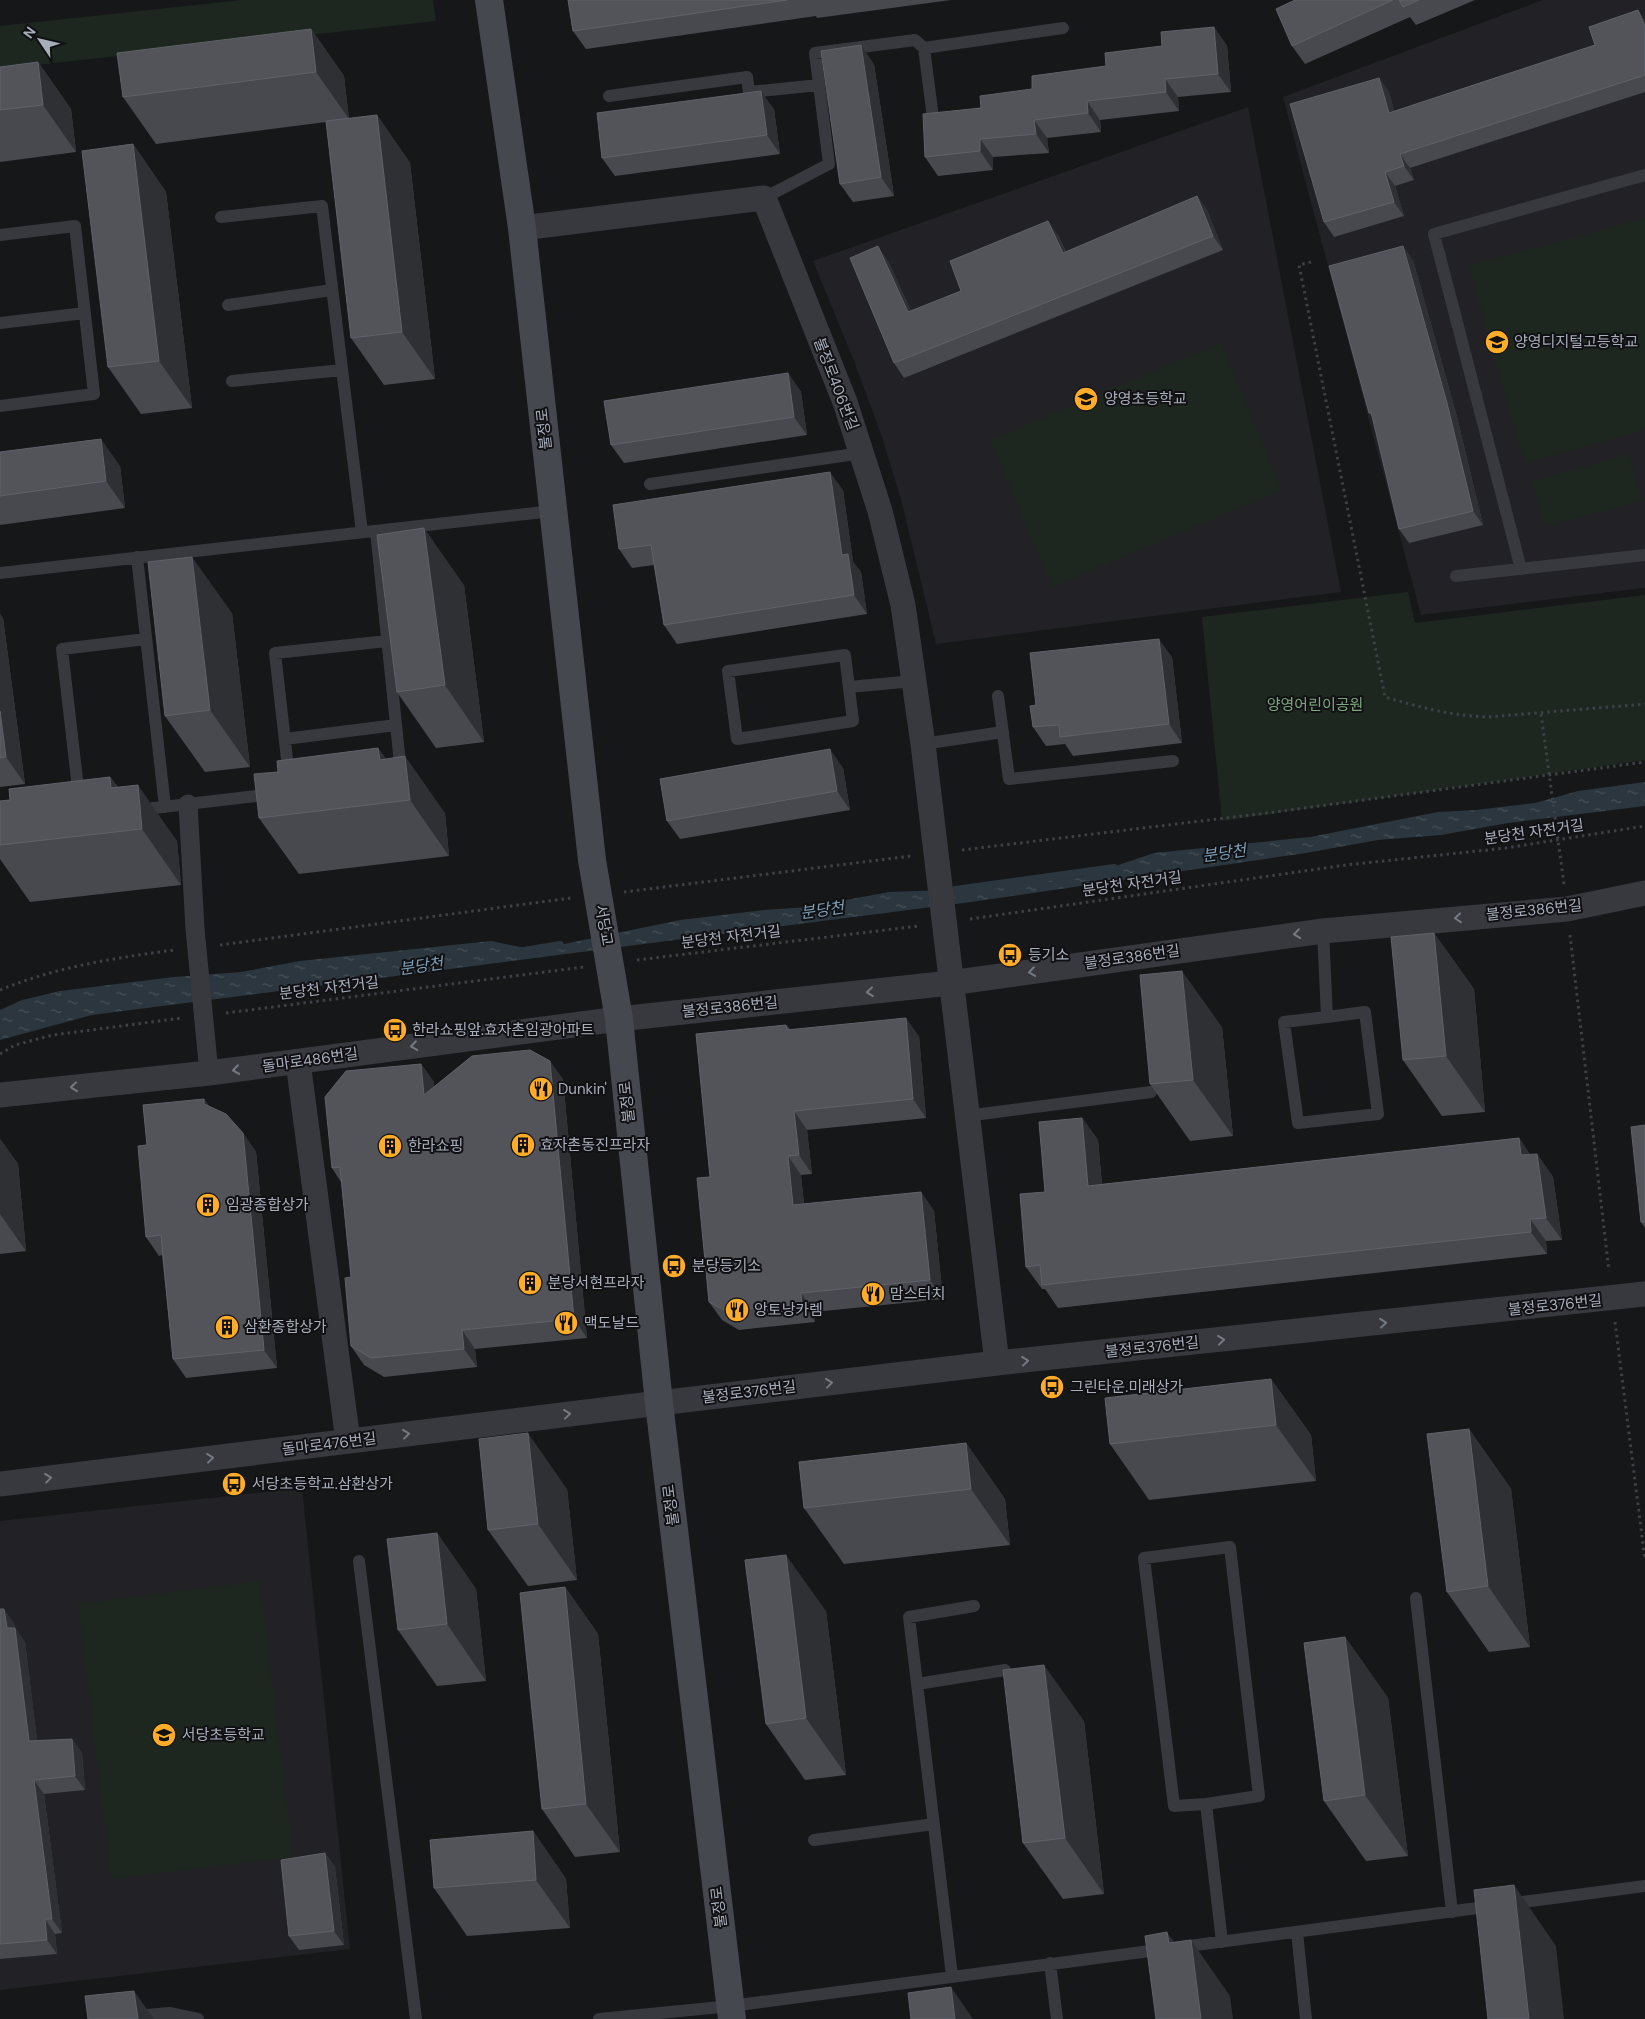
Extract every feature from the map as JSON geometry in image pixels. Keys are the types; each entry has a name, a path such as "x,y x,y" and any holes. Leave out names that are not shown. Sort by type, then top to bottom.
{"main road":[{"name":"불정로","path":"490,0 522,228 592,860"},
{"name":"서당교","path":"592,860 615,991"},
{"name":"불정로","path":"615,991 659,1403 731,2012"}],"street":[{"path":"522,228 764,198"},
{"name":"불정로406번길","path":"764,198 845,402 880,511 903,605 949,959 950,983 997,1364"},
{"path":"188,804 194,929 209,1070"},
{"name":"불정로386번길","path":"618,1019 950,983 1323,931 1567,909 1645,893"},
{"name":"돌마로486번길","path":"0,1095 209,1070 298,1062 618,1019"},
{"path":"298,1062 348,1441"},
{"name":"불정로376번길","path":"659,1403 997,1364 1645,1294"},
{"name":"돌마로476번길","path":"0,1484 659,1403"}],"lane":[{"path":"924,48 1063,28"},
{"path":"764,198 829,164 815,53 915,40 924,48 933,118"},
{"path":"609,96 747,77 749,92 819,85"},
{"path":"1520,569 1434,234 1645,175"},
{"path":"221,217 322,206 362,532"},
{"path":"0,235 75,226 94,394 0,406"},
{"path":"228,304 332,290"},
{"path":"0,323 85,313"},
{"path":"232,381 342,370"},
{"path":"650,484 862,453"},
{"path":"0,573 553,511"},
{"path":"376,531 402,779 392,780"},
{"path":"1456,576 1645,555"},
{"path":"137,557 165,807"},
{"path":"80,807 62,649 146,639"},
{"path":"128,811 286,792 285,739 275,653 387,641"},
{"path":"845,655 849,687 852,721 737,739 728,671 845,655"},
{"path":"849,687 914,680"},
{"path":"998,696 1009,779 1173,761"},
{"path":"285,739 396,725"},
{"path":"922,744 1002,732"},
{"path":"1323,931 1327,1017"},
{"path":"1365,1012 1378,1114 1298,1123 1284,1022 1327,1017 1365,1012"},
{"path":"966,1116 1151,1092"},
{"path":"1230,1547 1259,1796 1206,1804 1174,1806 1144,1558 1230,1547"},
{"path":"359,1561 416,2019"},
{"path":"1416,1598 1452,1912"},
{"path":"952,1976 909,1617 974,1606"},
{"path":"917,1684 1005,1670"},
{"path":"1206,1804 1222,1942"},
{"path":"814,1840 934,1824"},
{"path":"599,2019 731,2012 952,1976 1645,1886"},
{"path":"1297,1932 1306,2019"},
{"path":"1050,1964 1057,2019"},
{"path":"125,2017 169,2013 198,2019"}],"path":[{"path":"1311,262 1299,265 1385,697 1462,717 1488,718 1645,704"},
{"path":"1541,714 1564,884 1612,1299 1645,1560"},
{"path":"953,851 1275,812 1645,762"},
{"name":"분당천 자전거길","path":"963,920 1346,865 1506,848 1645,826"},
{"path":"619,892 914,856"},
{"path":"217,945 580,897"},
{"name":"분당천 자전거길","path":"632,960 924,925"},
{"path":"0,990 53,971 121,957 178,950"},
{"name":"분당천 자전거길","path":"219,1014 592,966"},
{"path":"0,1054 15,1045 53,1035 189,1018"}],"shaded area":[{"name":"양영디지털고등학교","path":"1543,0 1645,0 1645,588 1421,615 1283,97"},
{"name":"양영초등학교","path":"1248,107 1341,592 936,644 902,503 882,437 854,361 813,261"},
{"name":"서당초등학교","path":"302,1488 350,1949 0,1990 0,1521"}],"green space":[{"path":"242,0 433,0 436,21 0,69 0,26"},
{"path":"1645,218 1645,430 1524,463 1469,266"},
{"path":"1221,343 1282,490 1052,587 990,440"},
{"path":"1629,454 1642,501 1545,527 1532,481"},
{"name":"양영어린이공원","path":"1408,592 1415,623 1645,595 1645,760 1222,821 1202,617"},
{"path":"260,1581 293,1857 111,1879 78,1604"}],"water":[{"path":"1645,782 1645,806 1508,823 1441,835 1378,840 1306,853 971,902 92,1015 0,1040 0,1010 22,1000 60,991 174,977 241,972 300,961 491,941 535,950 680,920 808,907 889,892 973,889 1086,876 1154,853 1310,837 1438,812 1476,810 1535,803 1578,791"}],"building":[{"path":"568,0 787,0 573,31"},
{"path":"1295,0 1393,0 1292,46 1276,9"},
{"path":"1399,0 1419,0 1403,7"},
{"path":"1638,10 1645,26 1645,75 1400,154 1404,166 1385,172 1394,202 1324,222 1290,104 1379,78 1389,113 1595,45 1589,27"},
{"path":"1214,27 1218,74 1165,79 1166,92 1087,101 1088,113 1034,120 1036,134 980,139 980,151 925,157 923,114 981,108 980,96 1032,89 1032,76 1106,66 1105,53 1162,46 1161,32"},
{"path":"311,29 316,72 123,97 117,53"},
{"path":"861,45 881,177 840,184 821,51"},
{"path":"38,62 43,105 0,110 0,67"},
{"path":"761,91 767,135 602,158 597,113"},
{"path":"377,115 402,332 351,338 326,121"},
{"path":"133,144 159,361 108,367 82,151"},
{"path":"1197,196 1213,236 894,363 850,258 878,246 908,312 961,291 950,261 1048,221 1063,253"},
{"path":"1403,246 1447,403 1473,511 1399,529 1371,412 1369,413 1329,266"},
{"path":"788,373 794,417 611,445 604,401"},
{"path":"101,439 106,481 0,496 0,452"},
{"path":"830,472 842,555 848,554 854,595 664,625 651,545 619,549 613,505"},
{"path":"424,528 445,685 397,692 377,535"},
{"path":"192,557 210,710 165,716 148,562"},
{"path":"1159,639 1169,724 1060,737 1059,725 1033,727 1030,706 1036,705 1030,653"},
{"path":"0,711 6,757 0,758"},
{"path":"378,748 380,760 405,756 410,800 259,818 254,774 278,772 277,761"},
{"path":"830,749 837,791 667,821 660,779"},
{"path":"110,777 111,788 138,785 142,829 0,845 0,801 10,800 9,789"},
{"path":"1434,933 1446,1056 1403,1060 1391,937"},
{"path":"1182,971 1193,1080 1150,1084 1140,975"},
{"path":"906,1018 913,1099 794,1111 799,1155 788,1156 793,1205 921,1192 930,1280 801,1293 802,1304 726,1311 709,1302 697,1178 710,1177 696,1034 786,1025 787,1030"},
{"path":"530,1050 550,1061 574,1319 462,1330 464,1349 371,1358 351,1346 345,1278 351,1277 340,1167 332,1168 325,1097 346,1071 421,1064 424,1095 472,1056"},
{"path":"204,1099 204,1104 226,1114 243,1133 264,1350 173,1359 161,1235 146,1237 138,1146 147,1145 143,1105"},
{"path":"1082,1118 1088,1186 1519,1138 1521,1155 1537,1154 1546,1218 1530,1219 1531,1232 1042,1285 1040,1265 1026,1267 1020,1194 1045,1192 1039,1122"},
{"path":"1645,1125 1645,1222 1641,1222 1631,1127"},
{"path":"1271,1379 1276,1425 1110,1444 1105,1398"},
{"path":"1469,1429 1488,1586 1447,1592 1427,1434"},
{"path":"528,1433 538,1524 488,1530 479,1439"},
{"path":"966,1443 971,1489 804,1508 799,1462"},
{"path":"437,1533 447,1624 398,1630 387,1539"},
{"path":"786,1555 806,1718 766,1724 745,1560"},
{"path":"565,1587 586,1804 542,1809 520,1593"},
{"path":"0,1609 4,1609 7,1628 15,1628 29,1741 72,1739 75,1776 34,1780 52,1919 45,1919 47,1940 0,1944"},
{"path":"1345,1637 1365,1795 1324,1801 1304,1643"},
{"path":"1044,1665 1065,1838 1023,1843 1003,1670"},
{"path":"533,1831 536,1880 434,1888 430,1840"},
{"path":"325,1853 334,1931 289,1936 281,1860"},
{"path":"1514,1885 1529,2019 1488,2019 1474,1890"},
{"path":"1167,1932 1169,1943 1191,1940 1201,2019 1156,2019 1145,1936"},
{"path":"951,1987 955,2019 911,2019 908,1993"},
{"path":"134,1991 138,2019 88,2019 85,1996"}],"waterway":[{"name":"분당천","path":"955,890 1114,868"},
{"name":"분당천","path":"524,951 560,945"}],"place":[{"name":"양영디지털고등학교","path":"1497,342"},
{"name":"양영초등학교","path":"1086,399"},
{"name":"등기소","path":"1010,955"},
{"name":"한라쇼핑앞.효자촌임광아파트","path":"395,1030"},
{"name":"Dunkin'","path":"541,1089"},
{"name":"효자촌동진프라자","path":"523,1145"},
{"name":"한라쇼핑","path":"390,1146"},
{"name":"임광종합상가","path":"208,1205"},
{"name":"분당등기소","path":"674,1266"},
{"name":"분당서현프라자","path":"530,1283"},
{"name":"맘스터치","path":"873,1294"},
{"name":"앙토낭카렘","path":"737,1310"},
{"name":"맥도날드","path":"566,1323"},
{"name":"삼환종합상가","path":"227,1327"},
{"name":"그린타운.미래상가","path":"1052,1387"},
{"name":"서당초등학교.삼환상가","path":"234,1484"},
{"name":"서당초등학교","path":"164,1735"}]}
